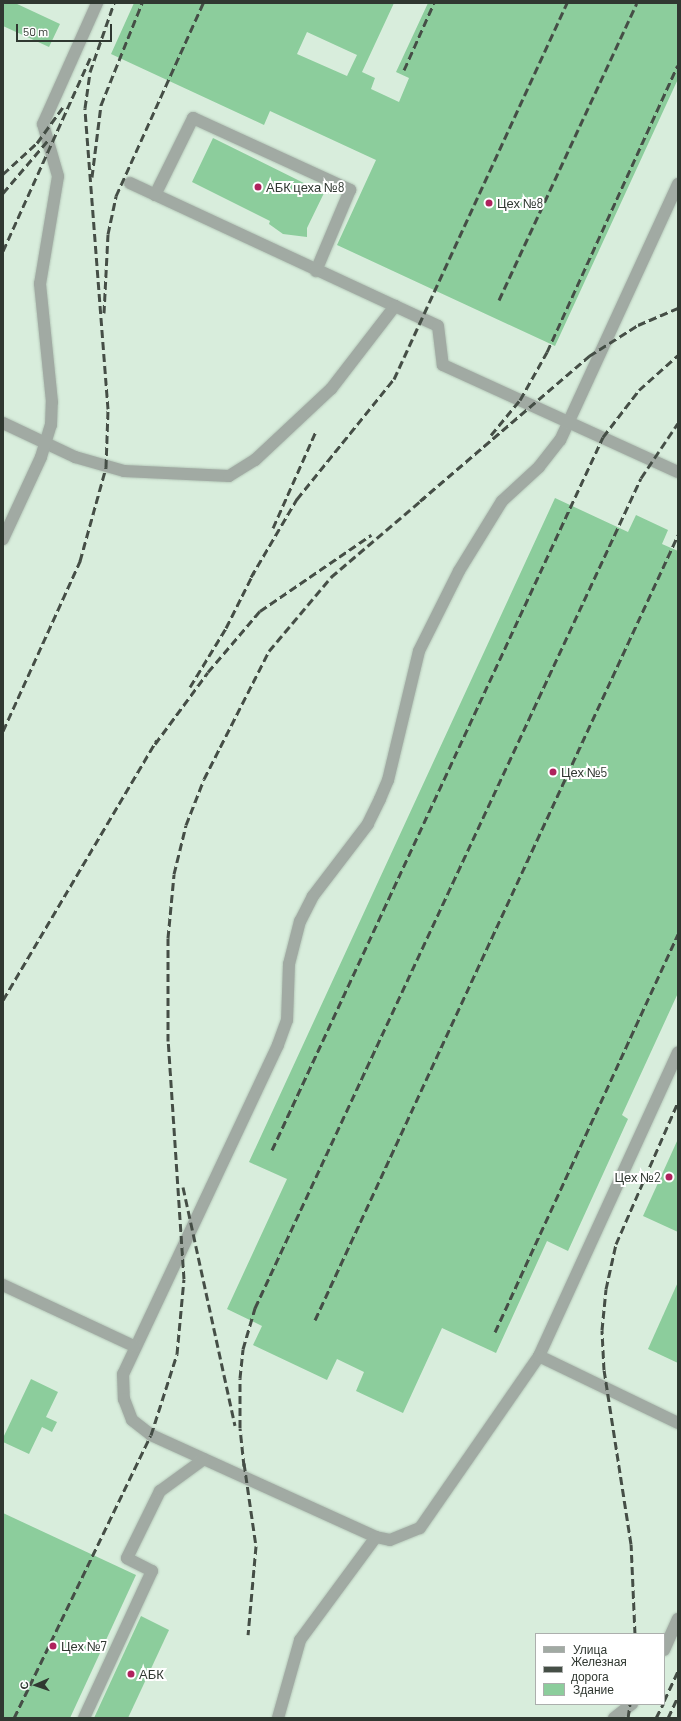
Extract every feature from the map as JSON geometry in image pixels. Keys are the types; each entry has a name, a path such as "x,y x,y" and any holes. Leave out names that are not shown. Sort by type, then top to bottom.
{"street":[{"path":"3,539 46,444 52,402 41,262 58,176 43,124 97,3"},
{"path":"155,195 193,118 350,190 316,271"},
{"path":"130,183 316,271 438,326 443,365 678,472"},
{"path":"678,184 568,423 540,467 502,501 484,526 419,651 388,780 368,824 313,896 300,920 289,964 287,1020 278,1045 183,1252 134,1346 123,1374 127,1412 151,1435 376,1537 390,1540 420,1528 539,1356 678,1052"},
{"path":"3,423 76,457 124,472 229,476 255,460 331,389 395,306"},
{"path":"3,1285 134,1346"},
{"path":"539,1356 678,1423"},
{"path":"84,1718 152,1571 127,1558 160,1491 204,1459"},
{"path":"278,1718 300,1640 376,1537"},
{"path":"665,1648 678,1619"},
{"path":"614,1718 631,1705"}],"building":[{"path":"3,3 15,3 60,24 49,47 3,26"},
{"name":"Цех №8","path":"134,3 394,3 362,72 375,78 371,89 399,102 409,78 396,72 428,3 678,3 678,79 555,346 337,245 376,160 270,111 264,125 111,54","holes":["307,32 357,55 347,76 297,54"]},
{"name":"АБК цеха №8","path":"213,138 324,193 307,228 307,237 283,234 269,224 270,221 192,182"},
{"name":"Цех №5","path":"555,498 628,532 636,515 668,530 662,544 678,551 678,993 622,1115 628,1119 568,1251 547,1241 496,1353 442,1328 403,1413 356,1391 364,1372 337,1359 327,1380 253,1345 262,1326 227,1309 287,1179 249,1162"},
{"name":"Цех №2","path":"678,1139 678,1232 643,1216"},
{"path":"678,1282 678,1363 648,1349"},
{"path":"31,1379 58,1392 46,1417 57,1422 52,1432 42,1427 29,1454 3,1442 3,1438"},
{"name":"Цех №7","path":"3,1513 136,1575 70,1718 3,1718"},
{"name":"АБК","path":"141,1616 169,1630 128,1718 94,1718"}],"railway":[{"path":"3,731 80,561 106,467 108,409 85,108 90,72 114,3"},
{"path":"92,177 101,105 142,3"},
{"path":"104,313 108,234 116,196 203,3"},
{"path":"404,70 434,3"},
{"path":"251,577 297,499 394,379 567,3"},
{"path":"499,300 637,3"},
{"path":"3,251 90,58"},
{"path":"491,435 520,400 547,352 678,65"},
{"path":"3,174 37,143 63,107"},
{"path":"3,193 49,139"},
{"path":"420,501 589,356 638,325 678,308"},
{"path":"272,1150 603,437 639,390 678,355"},
{"path":"244,1466 240,1428 240,1378 243,1349 255,1308 641,478 678,423"},
{"path":"273,528 316,431"},
{"path":"14,1718 151,1435 177,1354 184,1279 168,1041 168,938 174,874 186,825 204,779 269,651 331,577 425,497"},
{"path":"155,744 208,672 260,611 371,535"},
{"path":"315,1320 678,535"},
{"path":"190,687 226,628 254,572"},
{"path":"3,1000 157,740"},
{"path":"495,1332 678,934"},
{"path":"635,1633 631,1544 604,1370 602,1330 606,1289 616,1244 678,1102"},
{"path":"183,1187 235,1425"},
{"path":"244,1463 256,1546 248,1635"},
{"path":"665,1699 678,1671"},
{"path":"668,1718 678,1697"},
{"path":"628,1718 630,1705"},
{"path":"656,1718 662,1705"}],"place":[{"name":"АБК цеха №8","path":"258,187"},
{"name":"Цех №8","path":"489,203"},
{"name":"Цех №5","path":"553,772"},
{"name":"Цех №2","path":"669,1177"},
{"name":"Цех №7","path":"53,1646"},
{"name":"АБК","path":"131,1674"}]}
